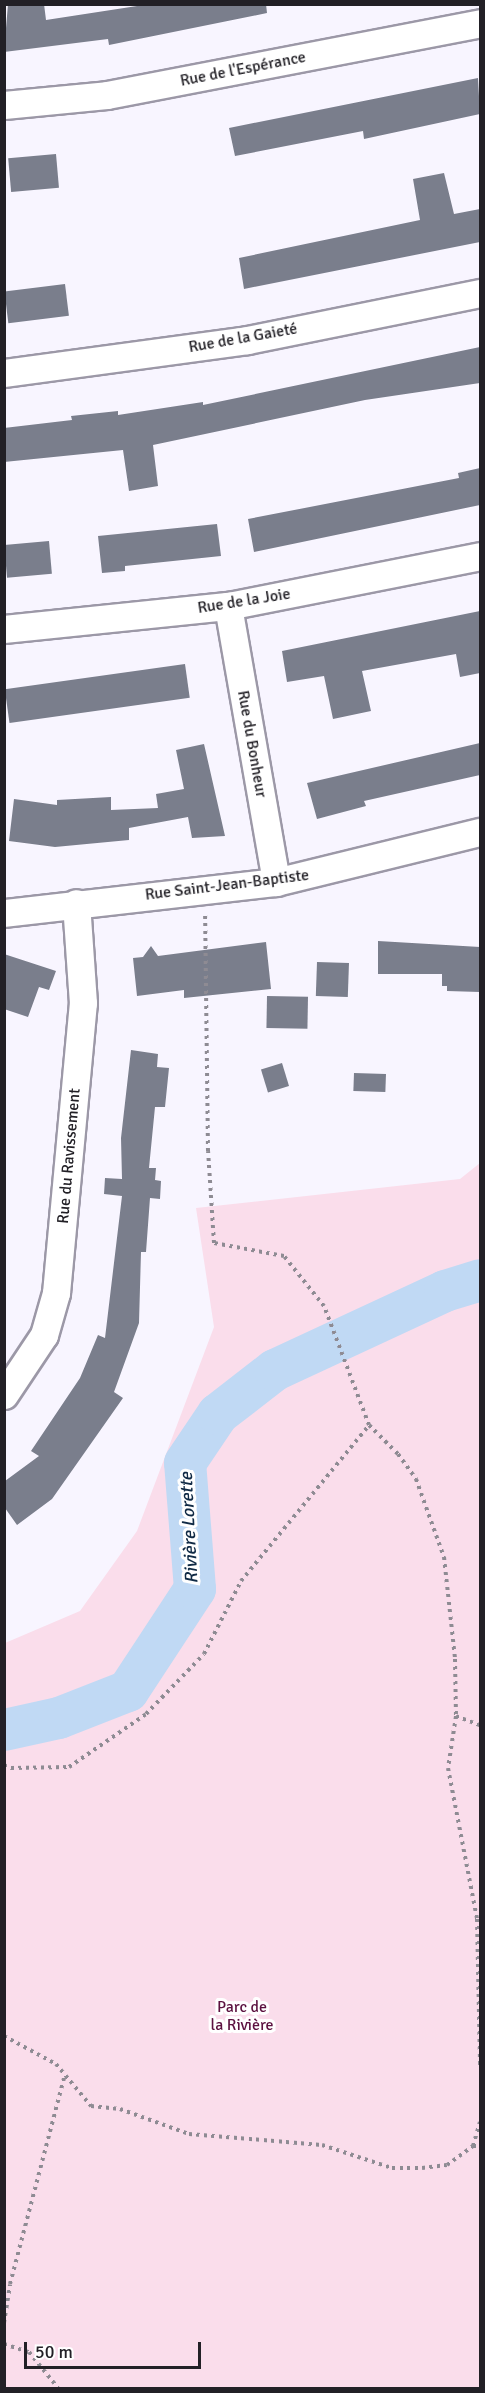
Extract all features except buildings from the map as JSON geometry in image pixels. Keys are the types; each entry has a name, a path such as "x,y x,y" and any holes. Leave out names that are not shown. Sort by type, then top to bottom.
{"street":[{"name":"Rue de l'Espérance","path":"4,105 107,95 480,23"},
{"name":"Rue de la Gaieté","path":"4,373 248,340 480,293"},
{"name":"Rue de la Joie","path":"4,629 228,606 480,556"},
{"name":"Rue du Bonheur","path":"228,606 276,882"},
{"name":"Rue Saint-Jean-Baptiste","path":"4,913 276,882 480,832"},
{"name":"Rue du Ravissement","path":"4,1395 44,1335 56,1293 83,1003 76,903"}],"path":[{"path":"205,889 208,1151 214,1243 284,1256 324,1306 369,1425 398,1454 416,1479 444,1557 452,1606 456,1716 448,1768 477,1919 480,2067"},
{"path":"4,1765 69,1767 146,1714 204,1654 241,1581 369,1425"},
{"path":"456,1716 480,1725"},
{"path":"4,2036 56,2064 91,2106 120,2109 189,2134 322,2145 392,2168 447,2165 473,2145 480,2122"},
{"path":"4,2323 10,2284 65,2074"},
{"path":"473,2145 480,2146"},
{"path":"4,2344 29,2352 58,2388"}],"green space":[{"name":"Parc de la Rivière","path":"480,1163 480,2388 5,2388 5,1643 80,1611 137,1531 214,1327 196,1208 460,1179"}],"waterway":[{"name":"Rivière Lorette","path":"4,1730 59,1718 128,1691 195,1589 185,1463 218,1414 275,1370 445,1291 480,1280"}]}
